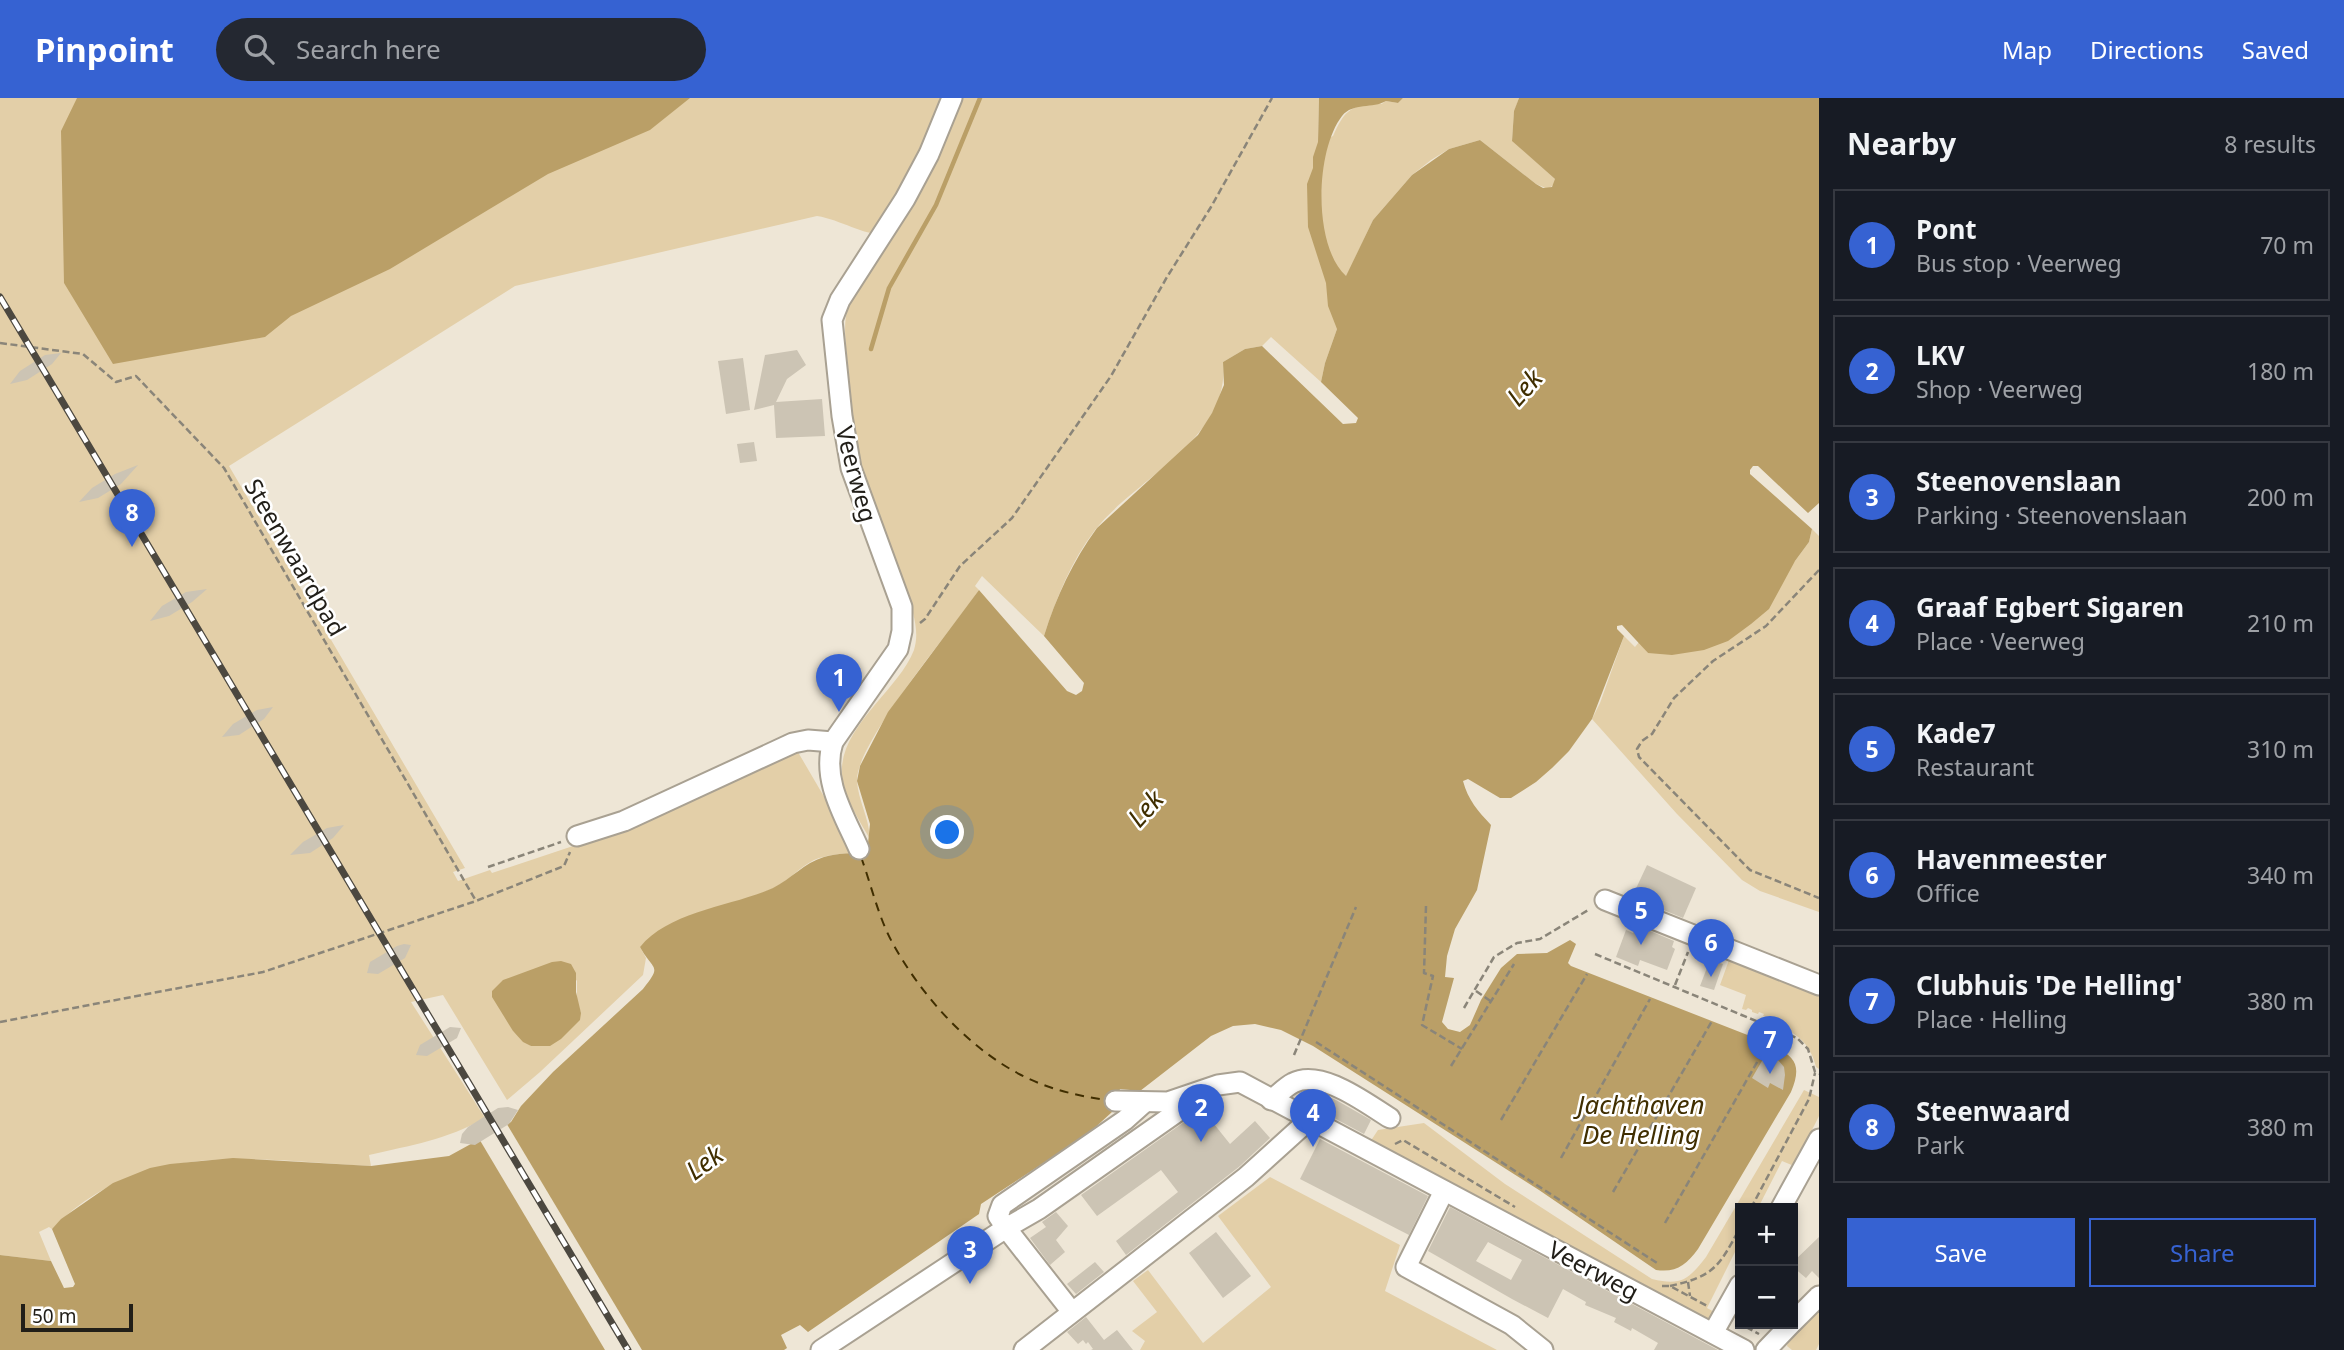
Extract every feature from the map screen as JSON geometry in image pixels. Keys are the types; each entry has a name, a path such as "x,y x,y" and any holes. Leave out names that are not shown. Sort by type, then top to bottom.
{"street":[{"name":"Veerweg","path":"859,849 831,782 829,755 834,742 898,649 902,631 902,607 851,468 842,416 832,320 840,300 905,200 929,154 952,98"},
{"path":"577,836 624,821 793,743 808,740 834,742"},
{"path":"1605,900 1819,985"},
{"path":"1271,1100 1293,1083 1315,1080 1334,1085 1394,1126"},
{"name":"Veerweg","path":"1115,1101 1168,1102 1218,1084 1240,1082 1744,1350"},
{"name":"Veerweg","path":"821,1350 1039,1209 1180,1110 1193,1095"},
{"path":"1072,1312 998,1216 1002,1205 1125,1120 1144,1103"},
{"path":"1034,1347 1072,1312 1246,1177 1309,1120"},
{"path":"1785,1203 1812,1168 1819,1139"},
{"path":"1444,1191 1406,1267 1513,1325 1542,1350"},
{"path":"1713,1333 1735,1294"},
{"path":"1798,1317 1819,1296"},
{"path":"1769,1347 1786,1329"}],"path":[{"path":"902,631 912,629 925,619 960,566 1012,518 1044,475 1111,376 1272,98"},
{"name":"Steenwaardpad","path":"0,343 83,354 116,382 136,376 224,468 476,901"},
{"path":"1819,570 1766,626 1713,661 1674,698 1652,734 1642,741 1637,749 1639,757 1750,870 1819,898"},
{"path":"0,1022 263,972 476,901 564,866 577,836"},
{"path":"488,867 577,836"},
{"path":"1464,1008 1494,957 1517,943 1540,939 1605,900"},
{"path":"1294,1055 1356,906"},
{"path":"1426,906 1424,973 1433,976 1422,1025 1462,1049"},
{"path":"1674,987 1694,936"},
{"path":"1595,954 1797,1038 1808,1049 1817,1073 1809,1098 1754,1203"},
{"path":"1451,1066 1514,964"},
{"path":"1501,1120 1587,974"},
{"path":"1476,992 1492,1002"},
{"path":"1561,1158 1650,999"},
{"path":"1613,1192 1712,1021"},
{"path":"1316,1042 1657,1263"},
{"path":"1665,1223 1769,1043"},
{"path":"1394,1126 1403,1140"},
{"path":"1670,1286 1704,1277 1716,1267 1735,1236"},
{"path":"1688,1282 1690,1297"},
{"path":"1723,1315 1767,1338 1769,1347"}],"shaded area":[{"path":"0,98 1319,98 1318,142 1333,136 1341,121 1353,108 1366,104 1381,104 1386,101 1398,103 1403,98 1519,98 1514,112 1512,140 1555,179 1555,184 1548,189 1536,184 1480,140 1449,149 1431,160 1412,175 1373,220 1346,277 1337,329 1321,382 1271,337 1262,346 1245,349 1223,362 1221,389 1212,413 1197,435 1177,455 1095,530 1065,581 1044,636 982,576 975,586 979,590 888,714 861,764 857,781 870,839 849,800 842,767 846,749 855,731 894,682 914,650 916,631 913,613 876,519 862,474 852,413 845,327 853,295 889,235 870,233 817,216 515,286 229,466 465,868 453,872 458,881 490,870 492,873 588,841 795,747 826,800 852,853 814,860 774,888 686,917 654,935 640,947 646,958 643,975 507,1100 443,995 411,1002 485,1118 471,1125 428,1141 369,1155 371,1166 243,1159 162,1167 124,1180 87,1200 52,1229 49,1227 39,1232 51,1261 0,1255","holes":["577,980 577,1001 581,1013 531,1046 513,1031"]},
{"path":"1812,529 1819,536 1819,912 1760,891 1742,880 1677,814 1592,719 1624,636 1635,647 1639,642 1648,653 1795,561 1809,542"},
{"path":"1729,960 1819,989 1819,1069 1808,1047 1799,1038 1774,1021 1775,1019 1752,1012 1748,1008 1742,1009 1746,995 1720,985"},
{"path":"1804,1090 1819,1097 1819,1116 1794,1166 1782,1161 1761,1203 1738,1203"},
{"path":"1424,1123 1505,1184 1652,1279 1670,1282 1683,1279 1706,1257 1735,1208 1735,1252 1707,1308 1718,1314 1716,1319 1707,1322 1370,1142 1378,1130"},
{"path":"1270,1177 1400,1245 1385,1291 1497,1350 1140,1350 1145,1341 1132,1331 1157,1312 1133,1281 1148,1270 1203,1343 1271,1287 1218,1216"},
{"path":"1819,1300 1819,1344 1816,1350 1792,1350 1787,1346 1788,1340"}],"water":[{"path":"77,98 690,98 650,130 548,174 390,269 291,316 265,337 113,364 64,283 61,131"},
{"path":"1319,98 1403,98 1398,103 1386,101 1352,109 1342,116 1333,132 1323,174 1323,221 1335,262 1346,276 1373,220 1412,175 1449,149 1480,140 1536,184 1543,188 1552,187 1555,179 1512,141 1514,111 1519,98 1819,98 1819,503 1808,513 1758,466 1753,466 1750,470 1750,474 1812,529 1809,542 1795,561 1769,609 1728,641 1704,650 1672,655 1648,653 1622,625 1617,626 1624,636 1592,719 1569,751 1536,782 1511,798 1500,798 1468,779 1463,781 1471,800 1491,825 1477,890 1455,929 1447,956 1445,977 1454,978 1442,1022 1448,1029 1460,1032 1470,1025 1481,1000 1501,968 1517,954 1547,953 1570,940 1576,944 1568,963 1571,966 1768,1043 1784,1052 1794,1062 1796,1074 1791,1092 1698,1249 1689,1259 1675,1269 1656,1270 1539,1190 1313,1046 1281,1030 1255,1024 1233,1026 1211,1036 1140,1091 1120,1089 1112,1112 1088,1134 981,1204 979,1214 808,1332 800,1325 781,1335 787,1348 784,1350 0,1350 0,1255 51,1261 64,1288 73,1287 75,1284 52,1229 61,1219 113,1183 150,1168 233,1158 371,1166 449,1156 511,1122 521,1106 553,1072 643,989 653,975 654,968 640,947 652,935 684,917 773,888 824,857 867,853 870,824 857,781 860,766 888,712 979,590 1067,691 1076,695 1082,691 1084,683 1044,636 1060,593 1080,553 1097,528 1198,435 1212,413 1224,385 1223,362 1245,349 1262,346 1343,424 1356,423 1358,418 1321,382 1337,329 1328,306 1326,283 1308,227 1307,184 1318,142"},
{"path":"561,961 571,964 576,973 580,1020 550,1046 531,1046 513,1031 492,997 492,991 503,980"}],"pier":[{"path":"505,1121 642,1350 605,1350 478,1137"}],"building":[{"path":"797,350 806,365 787,379 776,402 822,399 825,436 776,438 774,405 754,410 765,355"},
{"path":"61,353 52,364 27,380 10,384 20,371 45,355"},
{"path":"743,358 750,410 726,414 718,361"},
{"path":"754,442 757,461 740,463 737,444"},
{"path":"138,465 121,484 98,498 79,502 92,488 115,474"},
{"path":"207,589 169,616 150,621 162,606 186,592"},
{"path":"273,707 264,719 239,735 222,737 233,724 257,710"},
{"path":"344,825 333,838 310,853 290,855 303,842 327,828"},
{"path":"1647,865 1696,888 1683,918 1632,897"},
{"path":"1636,925 1674,941 1672,947 1675,949 1667,970 1640,960 1638,966 1616,957 1626,930 1633,933"},
{"path":"404,944 411,945 405,958 378,974 367,973 370,962"},
{"path":"1710,960 1723,964 1714,990 1700,986"},
{"path":"450,1027 461,1028 457,1038 427,1056 416,1055 420,1045"},
{"path":"1766,1054 1778,1060 1784,1067 1783,1090 1770,1083 1768,1088 1752,1078"},
{"path":"1306,1092 1323,1099 1325,1095 1371,1120 1364,1134 1300,1100"},
{"path":"498,1108 518,1110 509,1124 475,1145 460,1143 462,1134 468,1127"},
{"path":"1202,1109 1230,1144 1255,1121 1270,1138 1240,1166 1126,1255 1116,1241 1178,1192 1161,1170 1097,1216 1081,1195 1187,1120 1195,1111"},
{"path":"1320,1139 1428,1196 1409,1235 1300,1179"},
{"path":"1450,1207 1718,1350 1654,1350 1658,1343 1632,1328 1631,1331 1614,1322 1616,1318 1585,1305 1586,1302 1563,1289 1548,1318 1428,1251","holes":["1488,1242 1522,1260 1511,1280 1476,1261"]},
{"path":"1056,1212 1068,1226 1056,1240 1065,1252 1050,1265 1030,1238 1046,1227 1042,1222"},
{"path":"1216,1232 1251,1276 1223,1298 1189,1253"},
{"path":"1819,1237 1819,1278 1812,1271 1806,1278 1798,1271 1798,1257"},
{"path":"1095,1262 1104,1272 1076,1294 1067,1284"},
{"path":"1086,1317 1104,1340 1117,1330 1133,1350 1091,1350 1093,1349 1088,1342 1086,1344 1083,1340 1078,1344 1067,1332"}],"waterway":[{"path":"871,349 889,288 936,205 980,98"}],"ferry route":[{"path":"861,857 892,942 931,1000 964,1035 1021,1075 1063,1091 1107,1100"}],"railway":[{"path":"0,297 628,1350"}],"place":[{"name":"Steenwaard","path":"132,547"},
{"name":"Pont","path":"839,712"},
{"name":"Kade7","path":"1641,945"},
{"name":"Havenmeester","path":"1711,977"},
{"name":"Clubhuis 'De Helling'","path":"1770,1074"},
{"name":"LKV","path":"1201,1142"},
{"name":"Graaf Egbert Sigaren","path":"1313,1147"},
{"name":"Steenovenslaan","path":"970,1284"}],"water label":[{"name":"Lek","path":"1524,387"},
{"name":"Lek","path":"1145,808"},
{"name":"Jachthaven De Helling","path":"1641,1119"},
{"name":"Lek","path":"704,1162"}]}
